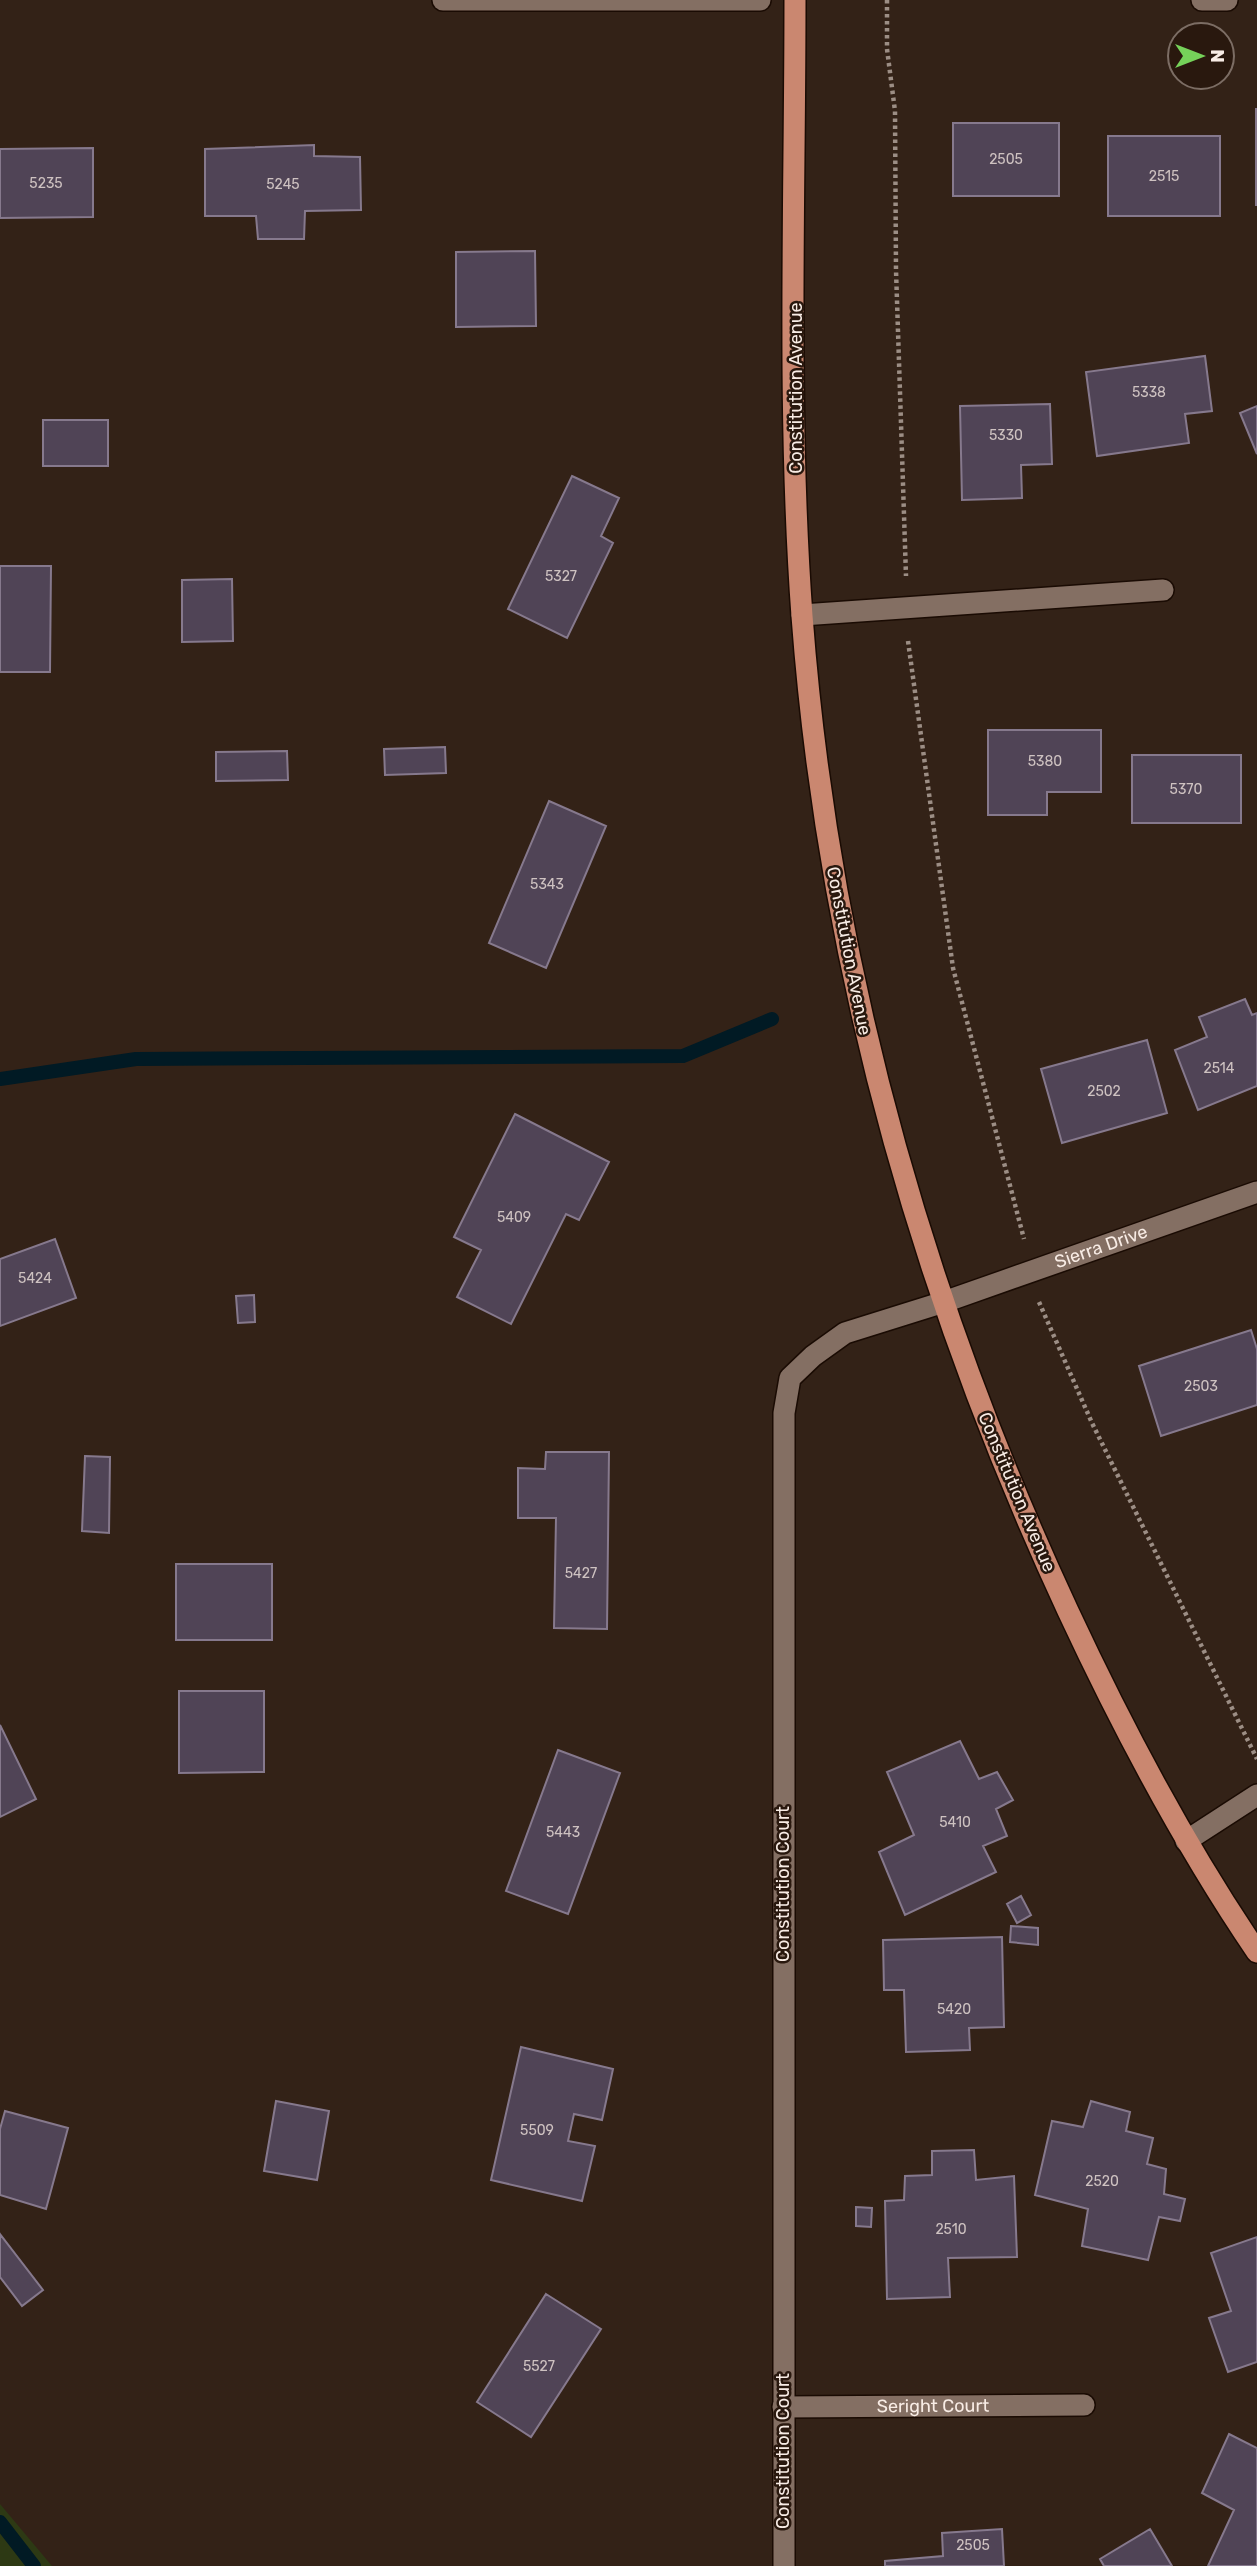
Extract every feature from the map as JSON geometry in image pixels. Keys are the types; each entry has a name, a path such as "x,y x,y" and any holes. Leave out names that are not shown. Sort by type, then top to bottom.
{"main road":[{"name":"Constitution Avenue","path":"794,0 795,465 802,615 820,792 843,931 869,1053 894,1146 944,1302 1009,1478 1108,1697 1186,1840 1257,1952"}],"street":[{"path":"443,0 760,0"},
{"path":"1202,0 1227,0"},
{"path":"802,615 1163,590"},
{"name":"Sierra Drive","path":"944,1302 1257,1192"},
{"name":"Constitution Court","path":"784,2566 783,1413 790,1378 813,1356 845,1333 944,1302"},
{"path":"1186,1840 1257,1795"},
{"name":"Seright Court","path":"783,2407 1084,2405"}],"path":[{"path":"887,0 887,49 895,111 896,270 909,654 953,968 1042,1312 1092,1423 1257,1759"}],"green space":[{"path":"0,2504 52,2566 0,2566"}],"building":[{"path":"1257,109 1257,205 1256,205"},
{"path":"953,123 1059,123 1059,196 953,196"},
{"path":"1108,136 1220,136 1220,216 1108,216"},
{"path":"314,145 314,156 360,157 361,210 305,211 304,239 258,239 256,216 205,216 205,149"},
{"path":"93,148 93,217 0,218 0,149"},
{"path":"535,251 536,326 456,327 456,252"},
{"path":"1205,356 1212,411 1185,414 1189,443 1097,456 1086,372"},
{"path":"1050,404 1052,464 1021,465 1022,498 962,500 960,406"},
{"path":"1257,406 1257,454 1240,413"},
{"path":"43,420 108,420 108,466 43,466"},
{"path":"572,476 619,498 601,536 613,543 567,638 508,609"},
{"path":"0,566 51,566 50,672 0,672"},
{"path":"232,579 233,641 182,642 182,580"},
{"path":"988,730 1101,730 1101,792 1047,792 1047,815 988,815"},
{"path":"445,747 446,773 385,775 384,749"},
{"path":"287,751 288,780 216,781 216,752"},
{"path":"1132,755 1241,755 1241,823 1132,823"},
{"path":"549,801 606,826 546,968 489,943"},
{"path":"1245,999 1252,1015 1257,1013 1257,1086 1198,1110 1175,1050 1207,1037 1199,1017"},
{"path":"1147,1040 1167,1113 1062,1143 1041,1069"},
{"path":"515,1114 609,1162 579,1220 566,1214 511,1324 457,1297 481,1250 454,1237"},
{"path":"55,1239 76,1298 0,1326 0,1259"},
{"path":"254,1295 255,1322 238,1323 236,1296"},
{"path":"1251,1330 1257,1349 1257,1405 1161,1436 1139,1366"},
{"path":"546,1452 609,1452 607,1629 554,1628 556,1518 518,1518 518,1468 545,1469"},
{"path":"85,1456 110,1457 109,1533 82,1531"},
{"path":"176,1564 272,1564 272,1640 176,1640"},
{"path":"179,1691 264,1691 264,1772 179,1773"},
{"path":"0,1725 36,1799 0,1817"},
{"path":"960,1741 979,1779 997,1772 1013,1800 996,1809 1007,1836 983,1846 996,1872 905,1915 879,1852 914,1835 887,1772"},
{"path":"558,1750 620,1773 568,1914 506,1891"},
{"path":"1021,1896 1031,1915 1017,1923 1007,1904"},
{"path":"1011,1926 1038,1928 1038,1945 1010,1942"},
{"path":"1002,1937 1004,2027 969,2028 970,2050 906,2052 904,1990 884,1990 883,1940"},
{"path":"521,2047 613,2069 602,2120 574,2114 568,2141 595,2146 582,2201 491,2180"},
{"path":"276,2101 329,2111 317,2180 264,2171"},
{"path":"1091,2101 1130,2112 1126,2131 1153,2138 1147,2164 1166,2169 1164,2194 1185,2199 1180,2221 1159,2217 1148,2260 1082,2246 1088,2209 1035,2195 1052,2121 1083,2127"},
{"path":"5,2111 68,2128 46,2209 0,2195 0,2129"},
{"path":"974,2150 976,2180 1014,2176 1017,2257 948,2258 950,2297 887,2299 885,2201 904,2200 905,2176 932,2175 932,2151"},
{"path":"856,2207 872,2208 871,2227 856,2226"},
{"path":"0,2234 43,2290 22,2306 0,2277"},
{"path":"1257,2237 1257,2362 1228,2372 1209,2318 1231,2311 1211,2253"},
{"path":"546,2294 601,2329 531,2437 477,2402"},
{"path":"1229,2434 1257,2448 1257,2566 1208,2566 1234,2510 1202,2493"},
{"path":"1002,2529 1004,2566 885,2566 885,2561 943,2556 942,2533"},
{"path":"1150,2529 1172,2566 1104,2566 1100,2559"}],"waterway":[{"path":"0,1079 136,1059 683,1056 772,1019"},
{"path":"0,2522 34,2566"}]}
